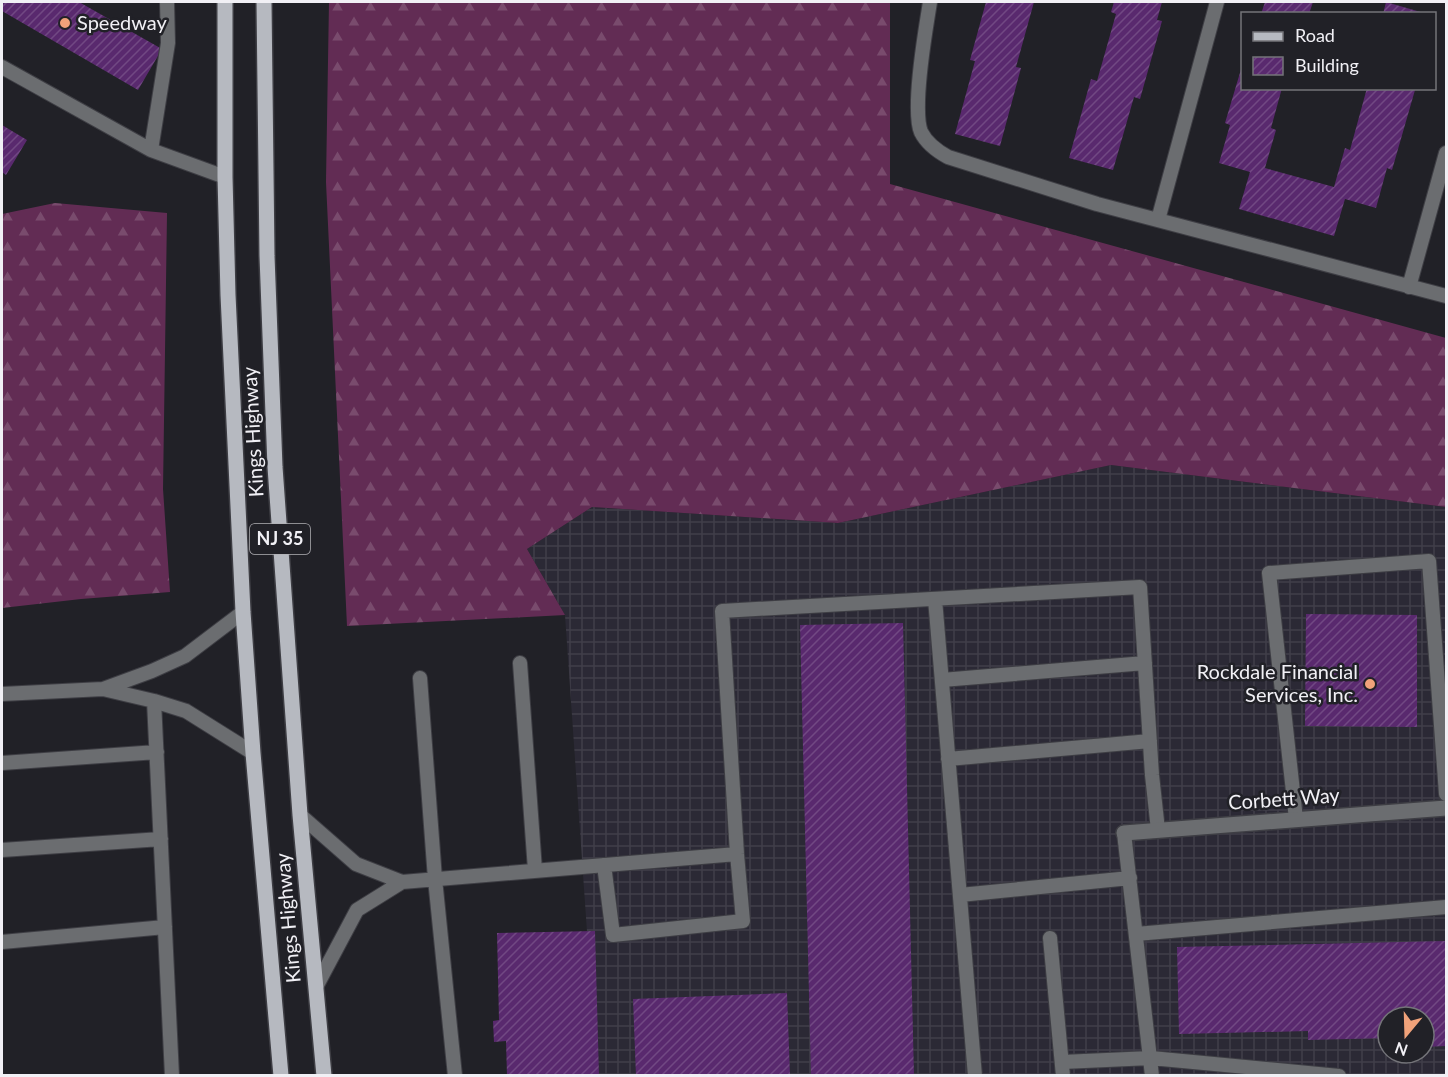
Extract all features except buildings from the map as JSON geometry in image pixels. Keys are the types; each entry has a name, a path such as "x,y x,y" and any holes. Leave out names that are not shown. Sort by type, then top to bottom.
{"main road":[{"name":"Kings Highway","path":"225,2 225,177 243,612 281,1076"},
{"name":"Kings Highway","path":"264,2 267,256 274,444 300,815 324,1076"}],"street":[{"name":"Corbett Way","path":"1124,833 1446,808"}],"lane":[{"path":"151,150 168,43 167,2"},
{"path":"930,2 920,66 918,119 921,133 933,148 948,157 1097,204 1446,296"},
{"path":"1158,220 1217,2"},
{"path":"2,67 151,150 225,177"},
{"path":"1409,287 1446,153"},
{"path":"1296,819 1269,573 1429,561 1446,794"},
{"path":"604,865 613,935 743,921 722,611 1140,587 1158,830"},
{"path":"935,599 975,1076"},
{"path":"103,689 153,671 185,656 243,612"},
{"path":"520,663 535,870"},
{"path":"942,680 1145,663"},
{"path":"420,678 435,879 455,1076"},
{"path":"2,694 103,689 186,711 253,753"},
{"path":"153,701 171,1076"},
{"path":"948,759 1150,741"},
{"path":"2,763 157,752"},
{"path":"300,815 356,864 402,882 738,854"},
{"path":"1124,833 1152,1076"},
{"path":"2,850 161,839"},
{"path":"960,895 1130,878"},
{"path":"316,987 357,910 402,882"},
{"path":"1136,934 1446,907"},
{"path":"2,942 165,927"},
{"path":"1050,938 1063,1069 1151,1058 1339,1076"}],"shaded area":[{"path":"1111,465 1446,507 1446,1075 597,1075 565,615 527,549 592,507 838,523"}],"green space":[{"path":"329,2 890,2 890,184 1446,338 1446,507 1111,465 838,523 592,507 527,549 565,615 347,626 326,182"},
{"path":"55,203 167,213 163,489 170,592 2,608 2,214"}],"place":[{"name":"Speedway","path":"65,23"},
{"name":"Rockdale Financial Services, Inc.","path":"1370,684"}]}
